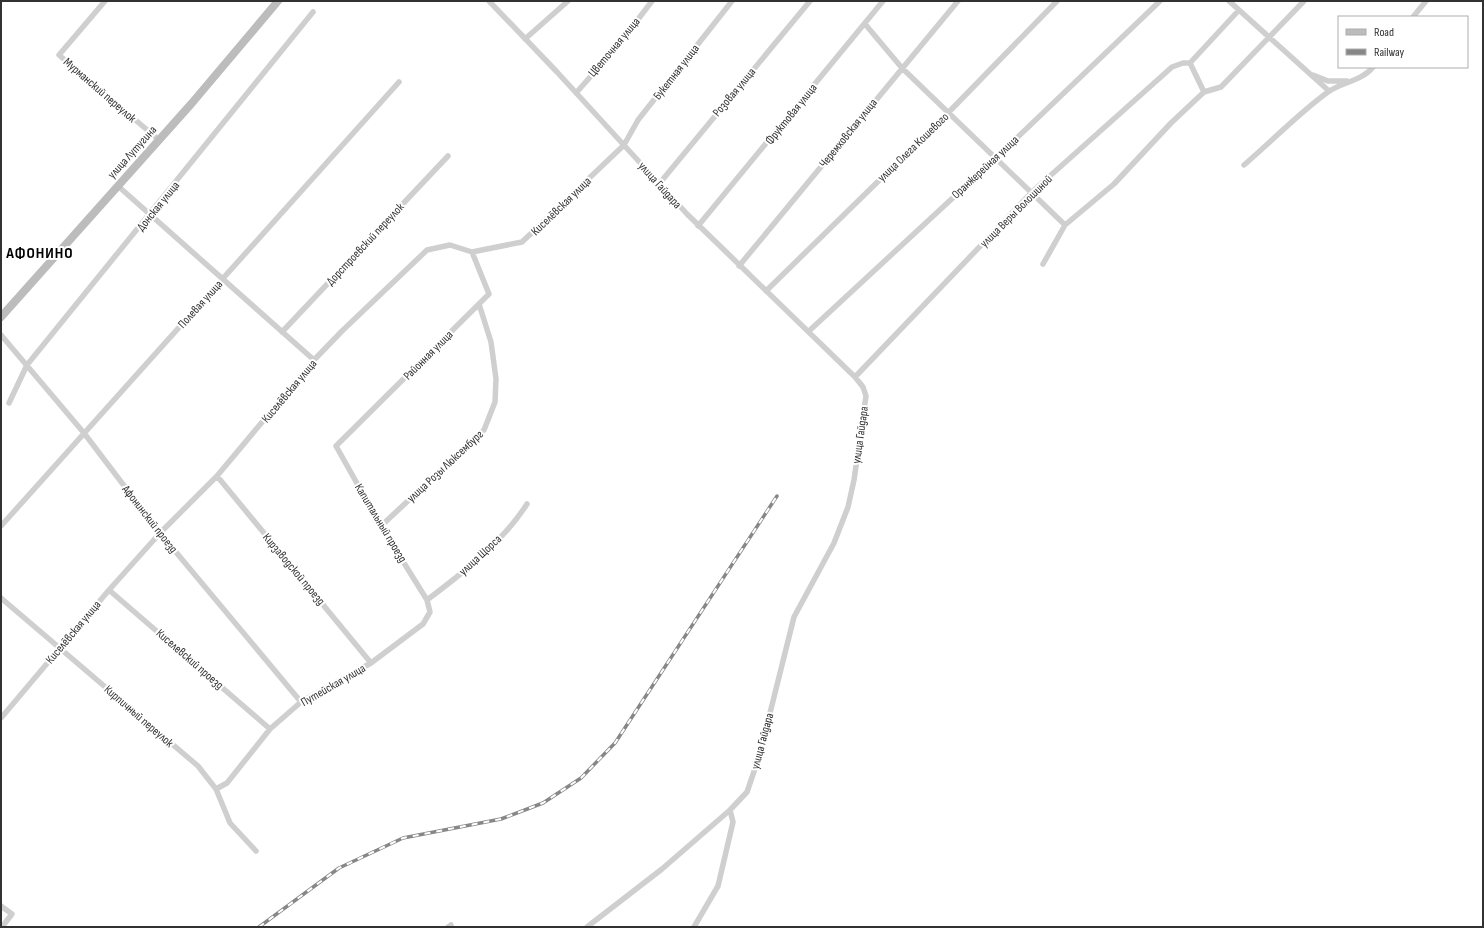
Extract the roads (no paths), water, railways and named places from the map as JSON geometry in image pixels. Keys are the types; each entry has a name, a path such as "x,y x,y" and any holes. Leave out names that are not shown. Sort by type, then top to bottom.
{"main road":[{"name":"улица Лутугина","path":"1,317 159,140 278,1"}],"street":[{"name":"Мурманский переулок","path":"105,1 59,55 159,140"},
{"name":"улица Гайдара","path":"489,1 698,226 809,331 855,377 863,387 866,396 854,480 848,507 834,542 794,617 759,757 747,792 730,810 662,869 587,927"},
{"path":"525,39 568,1"},
{"name":"Цветочная улица","path":"576,93 620,43 652,1"},
{"name":"Букетная улица","path":"624,145 638,120 732,1"},
{"name":"Розовая улица","path":"659,184 810,1"},
{"name":"Фруктовая улица","path":"698,226 883,1"},
{"name":"Черемховская улица","path":"739,266 958,1"},
{"name":"улица Олега Кошевого","path":"766,291 947,114 1057,1"},
{"name":"Оранжерейная улица","path":"809,331 996,158 1160,1"},
{"path":"1229,1 1329,91"},
{"path":"1043,264 1065,224 1114,184 1171,123 1204,92 1221,87 1304,1"},
{"path":"1414,16 1426,1"},
{"path":"1204,92 1190,63 1239,10"},
{"name":"Донская улица","path":"9,403 27,365 150,216 313,12"},
{"path":"864,24 902,68 947,114 996,158 1065,224"},
{"name":"улица Веры Волошиной","path":"855,377 1032,192 1172,67 1183,63 1190,63"},
{"path":"1244,164 1329,91 1357,79 1372,68"},
{"path":"1310,73 1328,81 1344,82 1357,79"},
{"name":"Полевая улица","path":"1,526 399,82"},
{"name":"Киселёвская улица","path":"1,718 109,590 160,533 217,476 314,360 342,330 427,250 450,245 472,252 522,242 624,145"},
{"name":"Дорстроевский переулок","path":"282,332 448,156"},
{"path":"118,186 314,360"},
{"name":"Районная улица","path":"336,446 489,294 472,252"},
{"name":"улица Розы Люксембург","path":"381,526 484,430 495,402 496,379 491,342 479,304"},
{"name":"Афонинский проезд","path":"1,335 84,433 160,533 301,702"},
{"name":"Капитальный проезд","path":"336,446 381,526 427,600"},
{"name":"Кирзаводской проезд","path":"217,476 372,663"},
{"name":"улица Щорса","path":"427,600 466,570 500,537 527,504"},
{"name":"Киселевский проезд","path":"109,590 270,729"},
{"name":"Кирпичный переулок","path":"1,598 198,766 216,789 230,823 256,851"},
{"name":"Путейская улица","path":"216,789 227,783 270,729 301,702 372,663 423,624 430,612 427,600"},
{"path":"694,927 718,886 733,822 730,810"},
{"path":"1,906 12,914 2,927"}],"railway":[{"path":"259,927 339,868 403,838 501,819 543,803 581,778 615,743 777,496"}],"district":[{"name":"АФОНИНО","path":"40,252"}]}
